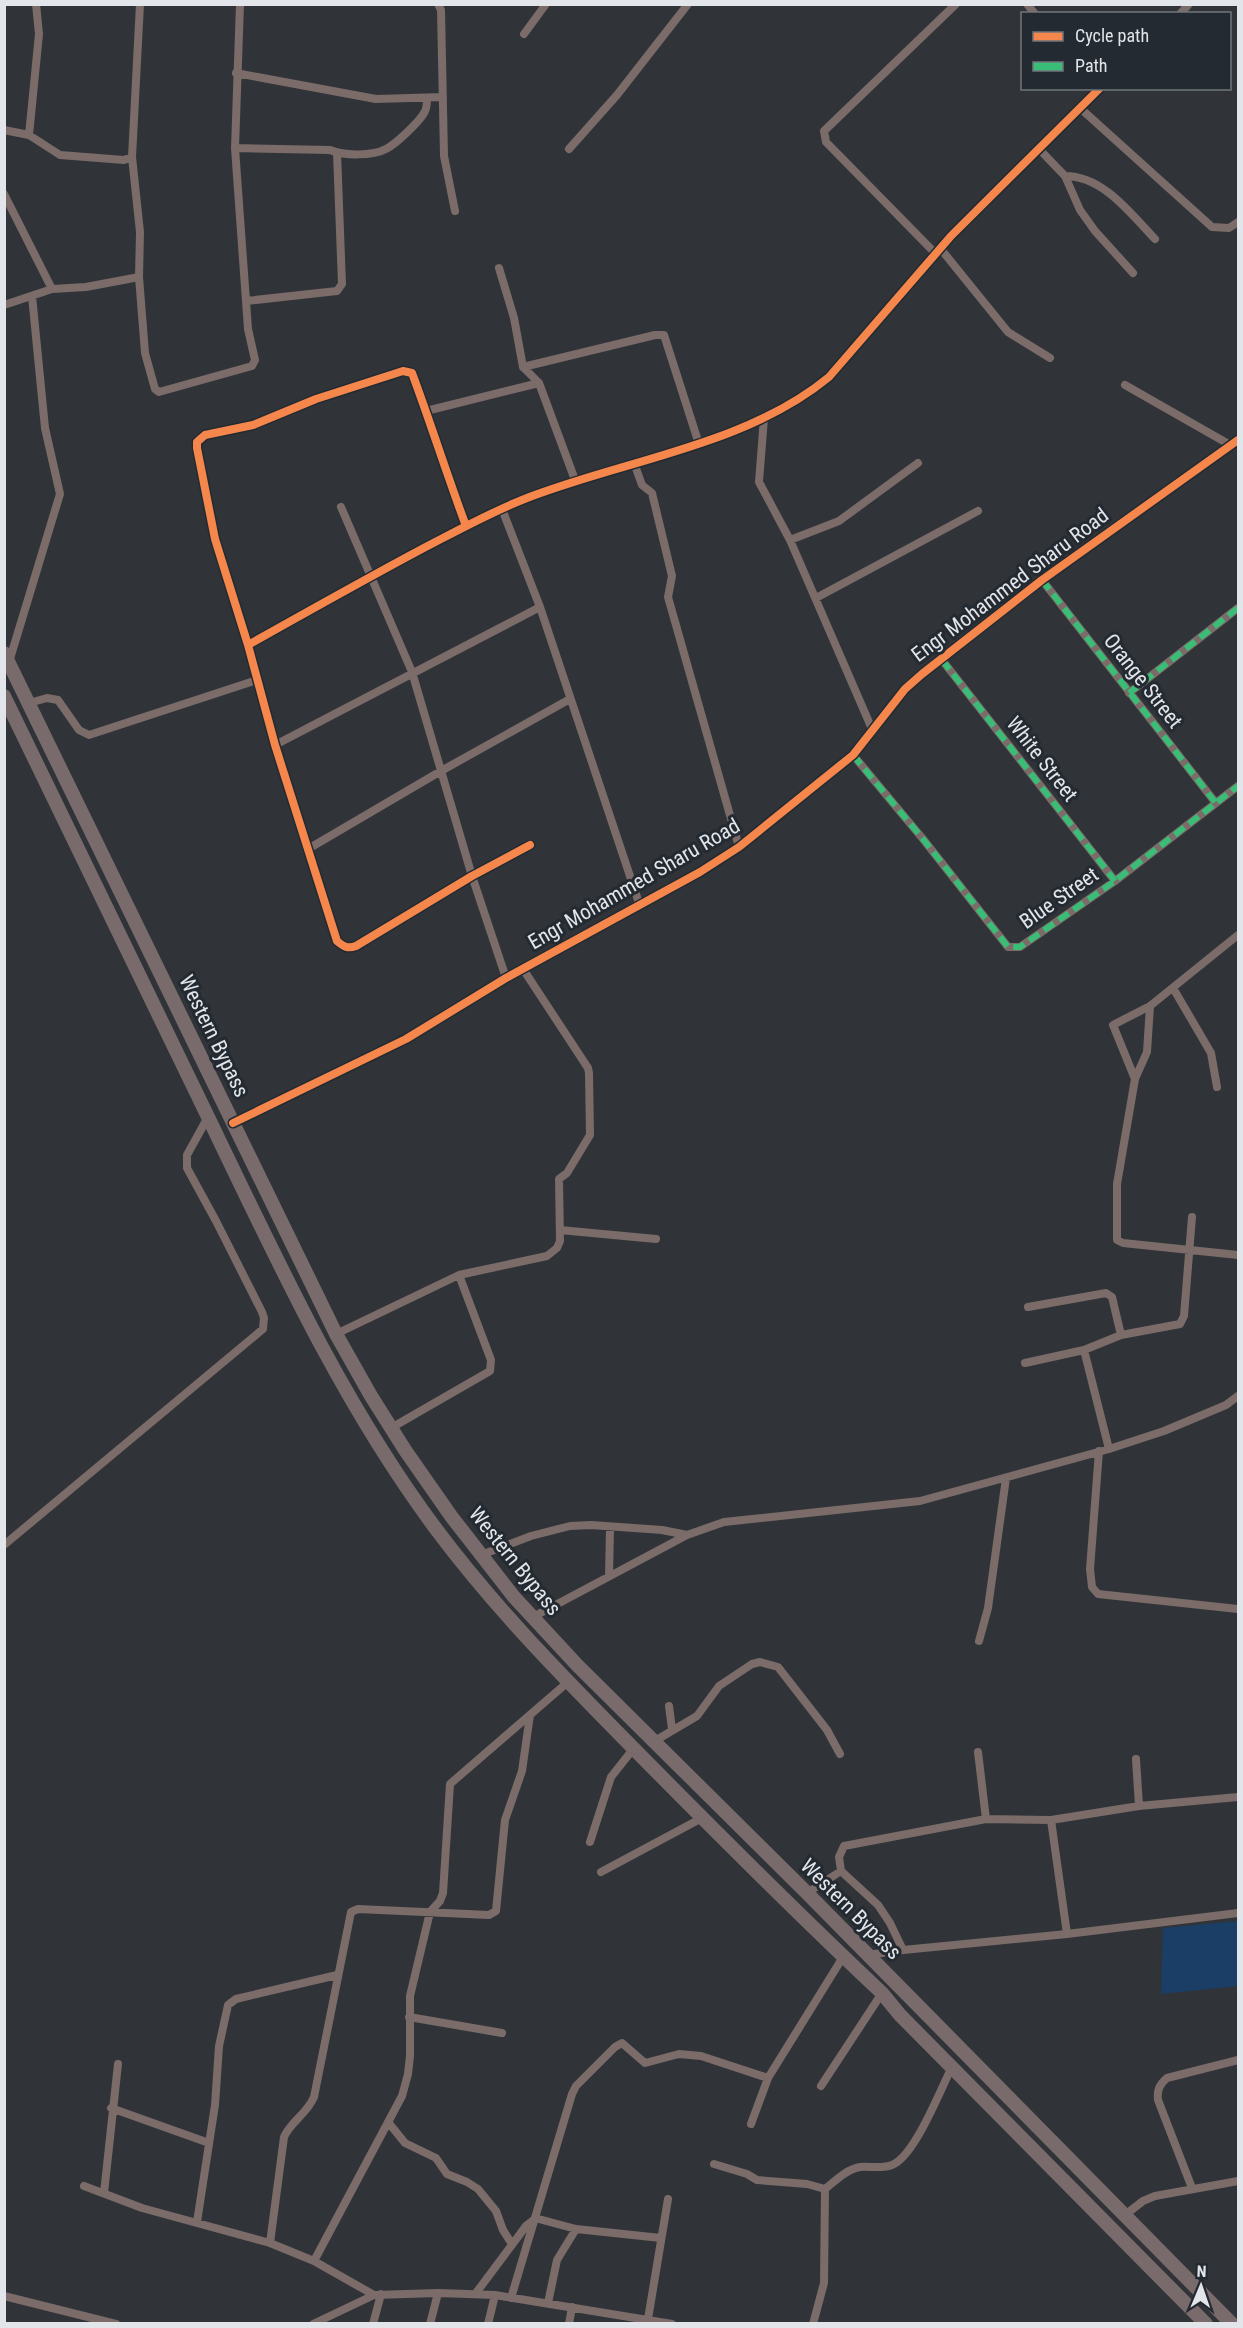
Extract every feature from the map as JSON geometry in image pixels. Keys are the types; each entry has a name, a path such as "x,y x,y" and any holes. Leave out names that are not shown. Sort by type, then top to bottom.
{"main road":[{"name":"Western Bypass","path":"7,657 336,1334 391,1428 451,1516 533,1617 653,1742 807,1893 1232,2324"},
{"name":"Western Bypass","path":"4,696 324,1351 389,1462 464,1564 500,1609 568,1682 702,1818 882,1993 1206,2324"},
{"path":"721,1836 734,1823"}],"street":[{"path":"29,135 39,34 36,4"},
{"path":"140,4 132,157 140,232 139,278 145,353 155,389 159,392 254,363 246,301 235,148 240,4"},
{"path":"438,4 441,10 444,156 455,211"},
{"path":"524,34 546,4"},
{"path":"569,149 617,95 688,4"},
{"path":"956,4 824,131 826,142 938,251 1008,332 1050,358"},
{"path":"236,72 376,99 443,97"},
{"path":"248,645 371,576 502,508 575,480 699,444 764,418 809,392 829,377 938,251 1098,90"},
{"path":"235,148 375,153 386,149 424,113 427,99"},
{"path":"1080,108 1212,227 1229,228 1239,222"},
{"path":"4,130 29,135 60,155 124,160 132,157"},
{"path":"1039,149 1065,176 1080,210 1133,273"},
{"path":"246,301 337,291 342,284 336,153"},
{"path":"1065,176 1078,176 1092,180 1124,207 1155,239"},
{"path":"4,194 52,290"},
{"path":"499,268 514,318 523,367 539,383 575,480"},
{"path":"4,305 52,290 139,278"},
{"path":"7,657 60,494 45,428 32,296"},
{"path":"523,367 655,335 664,335 699,444"},
{"path":"466,526 412,374 403,372 316,399 254,425 200,438 197,448 215,539 248,645 275,745 338,941 350,948 472,876 530,845"},
{"path":"426,411 539,383"},
{"path":"1125,385 1235,443"},
{"path":"764,418 759,482 790,540 872,729"},
{"name":"Engr Mohammed Sharu Road","path":"233,1123 336,1075 406,1038 506,978 640,906 739,847 853,755 905,689 1042,580 1235,443"},
{"path":"634,462 642,485 652,493 672,576 668,597 739,847"},
{"path":"790,540 839,521 918,463"},
{"path":"342,507 412,672 472,876 506,978"},
{"path":"502,508 540,607 640,906"},
{"path":"816,598 978,511"},
{"name":"Orange Street","path":"1042,580 1215,802"},
{"path":"275,745 540,607"},
{"path":"1129,693 1239,608"},
{"name":"White Street","path":"942,660 1114,881"},
{"path":"29,703 47,698 58,700 80,730 89,735 257,680"},
{"path":"308,849 570,699"},
{"name":"Blue Street","path":"853,755 1008,947 1012,949 1020,947 1114,881 1239,786"},
{"path":"1135,1079 1113,1025 1150,1006 1239,935"},
{"path":"336,1334 459,1275 547,1256 557,1248 560,1241 559,1179 567,1173 590,1135 589,1073 588,1068 523,969"},
{"path":"1173,988 1211,1053 1217,1088"},
{"path":"1150,1006 1148,1052 1135,1079 1117,1184 1115,1236 1123,1244 1239,1254"},
{"path":"4,1545 263,1329 262,1312 187,1168 187,1155 208,1117"},
{"path":"1025,1363 1084,1350 1121,1335 1175,1325 1183,1321 1192,1217"},
{"path":"560,1230 656,1239"},
{"path":"391,1428 490,1371 491,1360 459,1275"},
{"path":"1028,1307 1106,1293 1112,1297 1121,1335"},
{"path":"1084,1350 1109,1449"},
{"path":"533,1617 687,1535 728,1521 920,1501 1109,1449 1164,1431 1226,1405 1239,1396"},
{"path":"1099,1451 1090,1569 1092,1587 1098,1594 1239,1609"},
{"path":"980,1641 988,1608 1006,1478"},
{"path":"481,1555 531,1536 570,1526 662,1530 687,1535"},
{"path":"609,1576 610,1527"},
{"path":"653,1742 697,1716 718,1686 752,1664 760,1662 778,1667 827,1730 840,1754"},
{"path":"314,2261 402,2096 408,2074 410,1996 430,1912 440,1902 442,1893 450,1784 568,1682"},
{"path":"669,1706 672,1729"},
{"path":"270,2243 284,2137 288,2129 310,2106 314,2097 350,1916 354,1910 489,1915 496,1911 506,1820 522,1771 530,1715"},
{"path":"590,1842 610,1777 634,1748"},
{"path":"978,1752 986,1819"},
{"path":"1136,1759 1139,1806"},
{"path":"903,1950 878,1905 841,1871 839,1857 841,1850 848,1844 986,1819 1051,1820 1139,1806 1239,1797"},
{"path":"601,1872 702,1818"},
{"path":"1051,1820 1067,1934"},
{"path":"807,1893 841,1871"},
{"path":"868,1955 1239,1913"},
{"path":"751,2124 768,2078 843,1957"},
{"path":"197,2222 215,2105 219,2046 228,2005 236,1999 337,1975"},
{"path":"821,2086 882,1993"},
{"path":"410,2017 502,2033"},
{"path":"511,2298 572,2094 576,2086 615,2046 622,2043 645,2063 679,2054 701,2056 768,2078"},
{"path":"1192,2188 1158,2100 1157,2092 1160,2084 1167,2078 1239,2060"},
{"path":"104,2193 111,2108 118,2064"},
{"path":"825,2189 850,2170 858,2167 891,2166 902,2160 914,2144 952,2067"},
{"path":"111,2108 209,2143"},
{"path":"388,2122 405,2143 436,2158 447,2174 478,2189 496,2211 502,2230 512,2244"},
{"path":"714,2164 747,2174 757,2180 807,2184 825,2189"},
{"path":"1125,2215 1149,2199 1192,2188 1239,2181"},
{"path":"84,2186 142,2208 270,2243 314,2261 378,2295"},
{"path":"813,2324 824,2283 825,2189"},
{"path":"648,2319 668,2199"},
{"path":"535,2218 576,2229 661,2238"},
{"path":"476,2293 526,2226 535,2218"},
{"path":"548,2303 557,2260 576,2229"},
{"path":"430,2324 438,2293"},
{"path":"313,2324 378,2295 476,2293 672,2324"},
{"path":"373,2324 378,2295"},
{"path":"488,2324 495,2295"},
{"path":"4,2296 116,2324"},
{"path":"569,2324 572,2307"}],"shaded area":[{"path":"1238,1921 1238,1986 1161,1994 1163,1928"}],"marked path":[{"path":"1042,580 1215,802"},
{"path":"1129,693 1238,608"},
{"path":"942,660 1115,881"},
{"path":"853,755 1008,947 1020,947 1115,881 1238,786"}],"cycle path":[{"path":"248,645 420,550 509,505 560,486 721,436 796,401 829,377 951,236 1098,90"},
{"path":"466,526 412,373 403,371 316,399 253,425 205,435 197,442 215,539 248,645 275,745 337,941 346,947 356,946 472,876 530,845"},
{"path":"233,1123 406,1039 506,978 700,872 739,847 853,755 905,689 922,674 1042,580 1238,440"}]}
